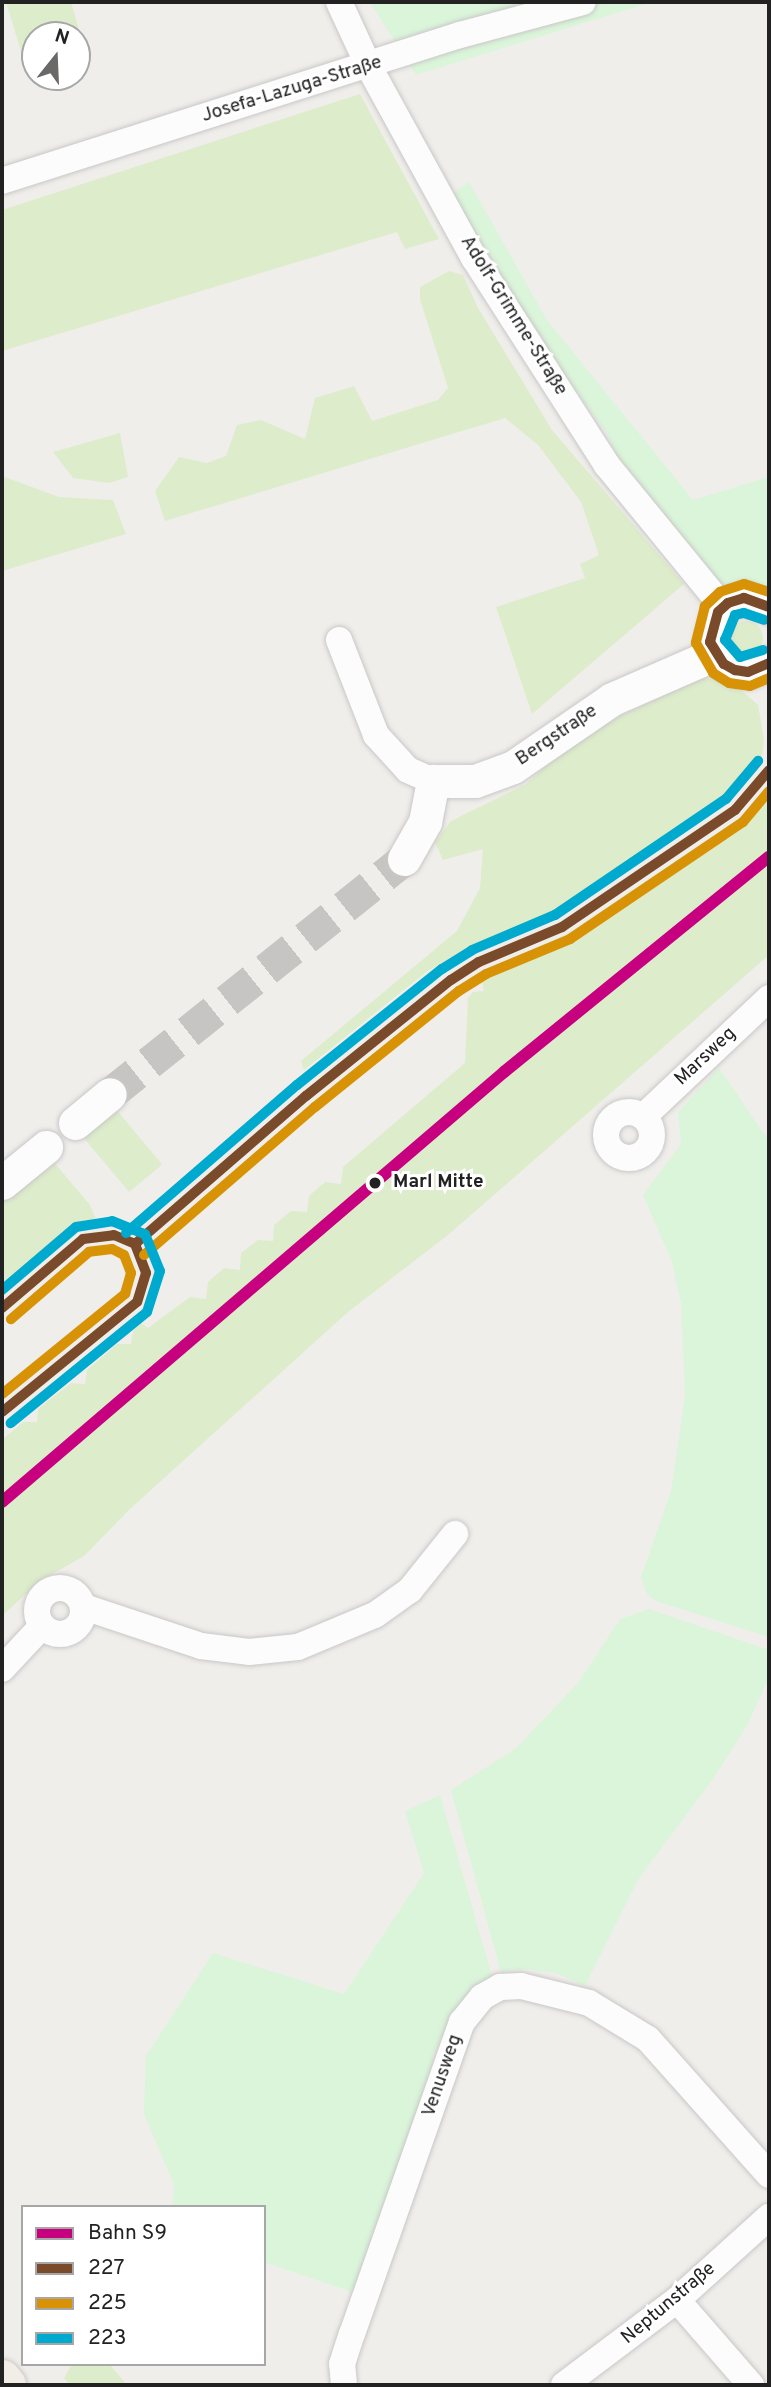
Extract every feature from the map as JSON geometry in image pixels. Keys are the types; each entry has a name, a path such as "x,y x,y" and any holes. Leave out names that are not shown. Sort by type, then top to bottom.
{"main road":[{"path":"2,2379 7,2385"}],"street":[{"name":"Adolf-Grimme-Straße","path":"339,2 369,67 474,258 606,464 723,607"},
{"name":"Josefa-Lazuga-Straße","path":"2,181 369,67 460,34 583,2"},
{"path":"769,607 744,598 723,607 710,627 715,654 735,670 748,672 769,663"},
{"path":"339,640 376,735 408,771 433,781 425,822 404,859"},
{"name":"Bergstraße","path":"433,781 475,781 513,767 612,699 715,654"},
{"name":"Marsweg","path":"644,1116 769,998"},
{"path":"75,1124 110,1094"},
{"path":"2,1183 46,1147"},
{"path":"2,1669 42,1626 52,1633 75,1629 84,1607 201,1646 249,1652 298,1647 375,1615 410,1590 455,1534"},
{"name":"Venusweg","path":"344,2385 342,2364 352,2333 462,2022 482,1997 500,1987 521,1986 589,2003 648,2039 769,2175"},
{"name":"Neptunstraße","path":"564,2385 677,2300 769,2217"},
{"path":"677,2300 751,2385"}],"green space":[{"path":"6,2 71,2 77,21 21,21 21,51"},
{"path":"370,2 652,2 416,75"},
{"path":"360,94 439,239 405,249 397,232 2,351 2,210"},
{"path":"469,182 547,320 693,500 769,477 769,587 734,590 718,582 619,461 607,433 526,323 450,196"},
{"path":"449,271 463,275 478,308 552,430 684,584 532,714 496,607 585,578 580,564 599,555 581,502 538,445 505,418 165,521 155,491 179,457 207,463 226,456 237,425 261,420 305,439 315,398 354,386 372,421 438,400 448,388 420,299 420,287"},
{"path":"120,433 128,477 109,483 73,478 53,452"},
{"path":"2,476 59,497 113,500 126,534 2,571"},
{"path":"746,621 758,626 763,638 758,650 746,655 734,650 729,638 734,626"},
{"path":"714,678 733,683 758,705 764,739 762,757 748,778 557,918 485,949 472,945 426,972 304,1070 301,1061 457,931 480,888 483,849 443,860 435,842 451,821 526,784 566,747 603,724 697,680"},
{"path":"769,793 769,955 448,1235 348,1312 131,1508 84,1556 40,1581 2,1616 2,1440 23,1422 37,1422 38,1409 71,1383 85,1384 87,1370 117,1344 131,1344 133,1331 141,1323 148,1328 190,1297 206,1299 208,1282 224,1268 240,1270 241,1253 258,1240 273,1241 274,1225 291,1211 307,1212 309,1196 325,1182 341,1184 343,1167 465,1063 468,998 473,992 484,991 480,973 567,934 741,817"},
{"path":"719,1068 769,1141 769,1637 656,1601 647,1594 641,1577 671,1491 685,1395 681,1303 672,1262 643,1195 681,1144 678,1112"},
{"path":"114,1107 162,1164 129,1192 81,1135"},
{"path":"52,1160 90,1205 98,1224 85,1220 2,1290 2,1202"},
{"path":"649,1609 769,1650 769,1677 748,1724 713,1779 638,1880 585,1986 556,1973 525,1969 501,1972 451,1790 516,1748 578,1683 620,1619"},
{"path":"440,1795 492,1977 454,2013 432,2057 436,2070 358,2294 266,2263 266,2205 172,2205 174,2185 144,2114 146,2056 213,1953 344,1994 424,1873 405,1811"},
{"path":"71,2366 111,2366 127,2385 69,2385 64,2378"}],"tunnel":[{"path":"110,1094 404,859"}],"rail line":[{"name":"S9","path":"2,1502 504,1072 769,857"}],"transit line":[{"name":"225","path":"769,592 744,584 720,592 705,606 696,643 713,673 729,683 750,686 769,678"},
{"name":"227","path":"769,607 744,598 728,603 718,612 710,642 724,664 735,670 748,672 769,663"},
{"name":"223","path":"763,650 740,657 725,640 735,615 744,613 764,620"},
{"name":"223","path":"126,1233 297,1085 442,969 472,950 555,915 726,799 758,761"},
{"name":"227","path":"135,1244 306,1096 451,980 479,962 562,927 735,810 769,770"},
{"name":"225","path":"144,1255 315,1107 459,991 486,974 570,939 743,822 769,791"},
{"name":"223","path":"2,1290 76,1227 112,1221 145,1234 160,1271 147,1312 11,1423"},
{"name":"227","path":"2,1308 83,1239 114,1235 135,1244 146,1273 137,1302 2,1412"},
{"name":"225","path":"2,1394 125,1294 131,1273 124,1255 112,1249 89,1252 11,1319"}],"place":[{"name":"Marl Mitte","path":"375,1183"}]}
